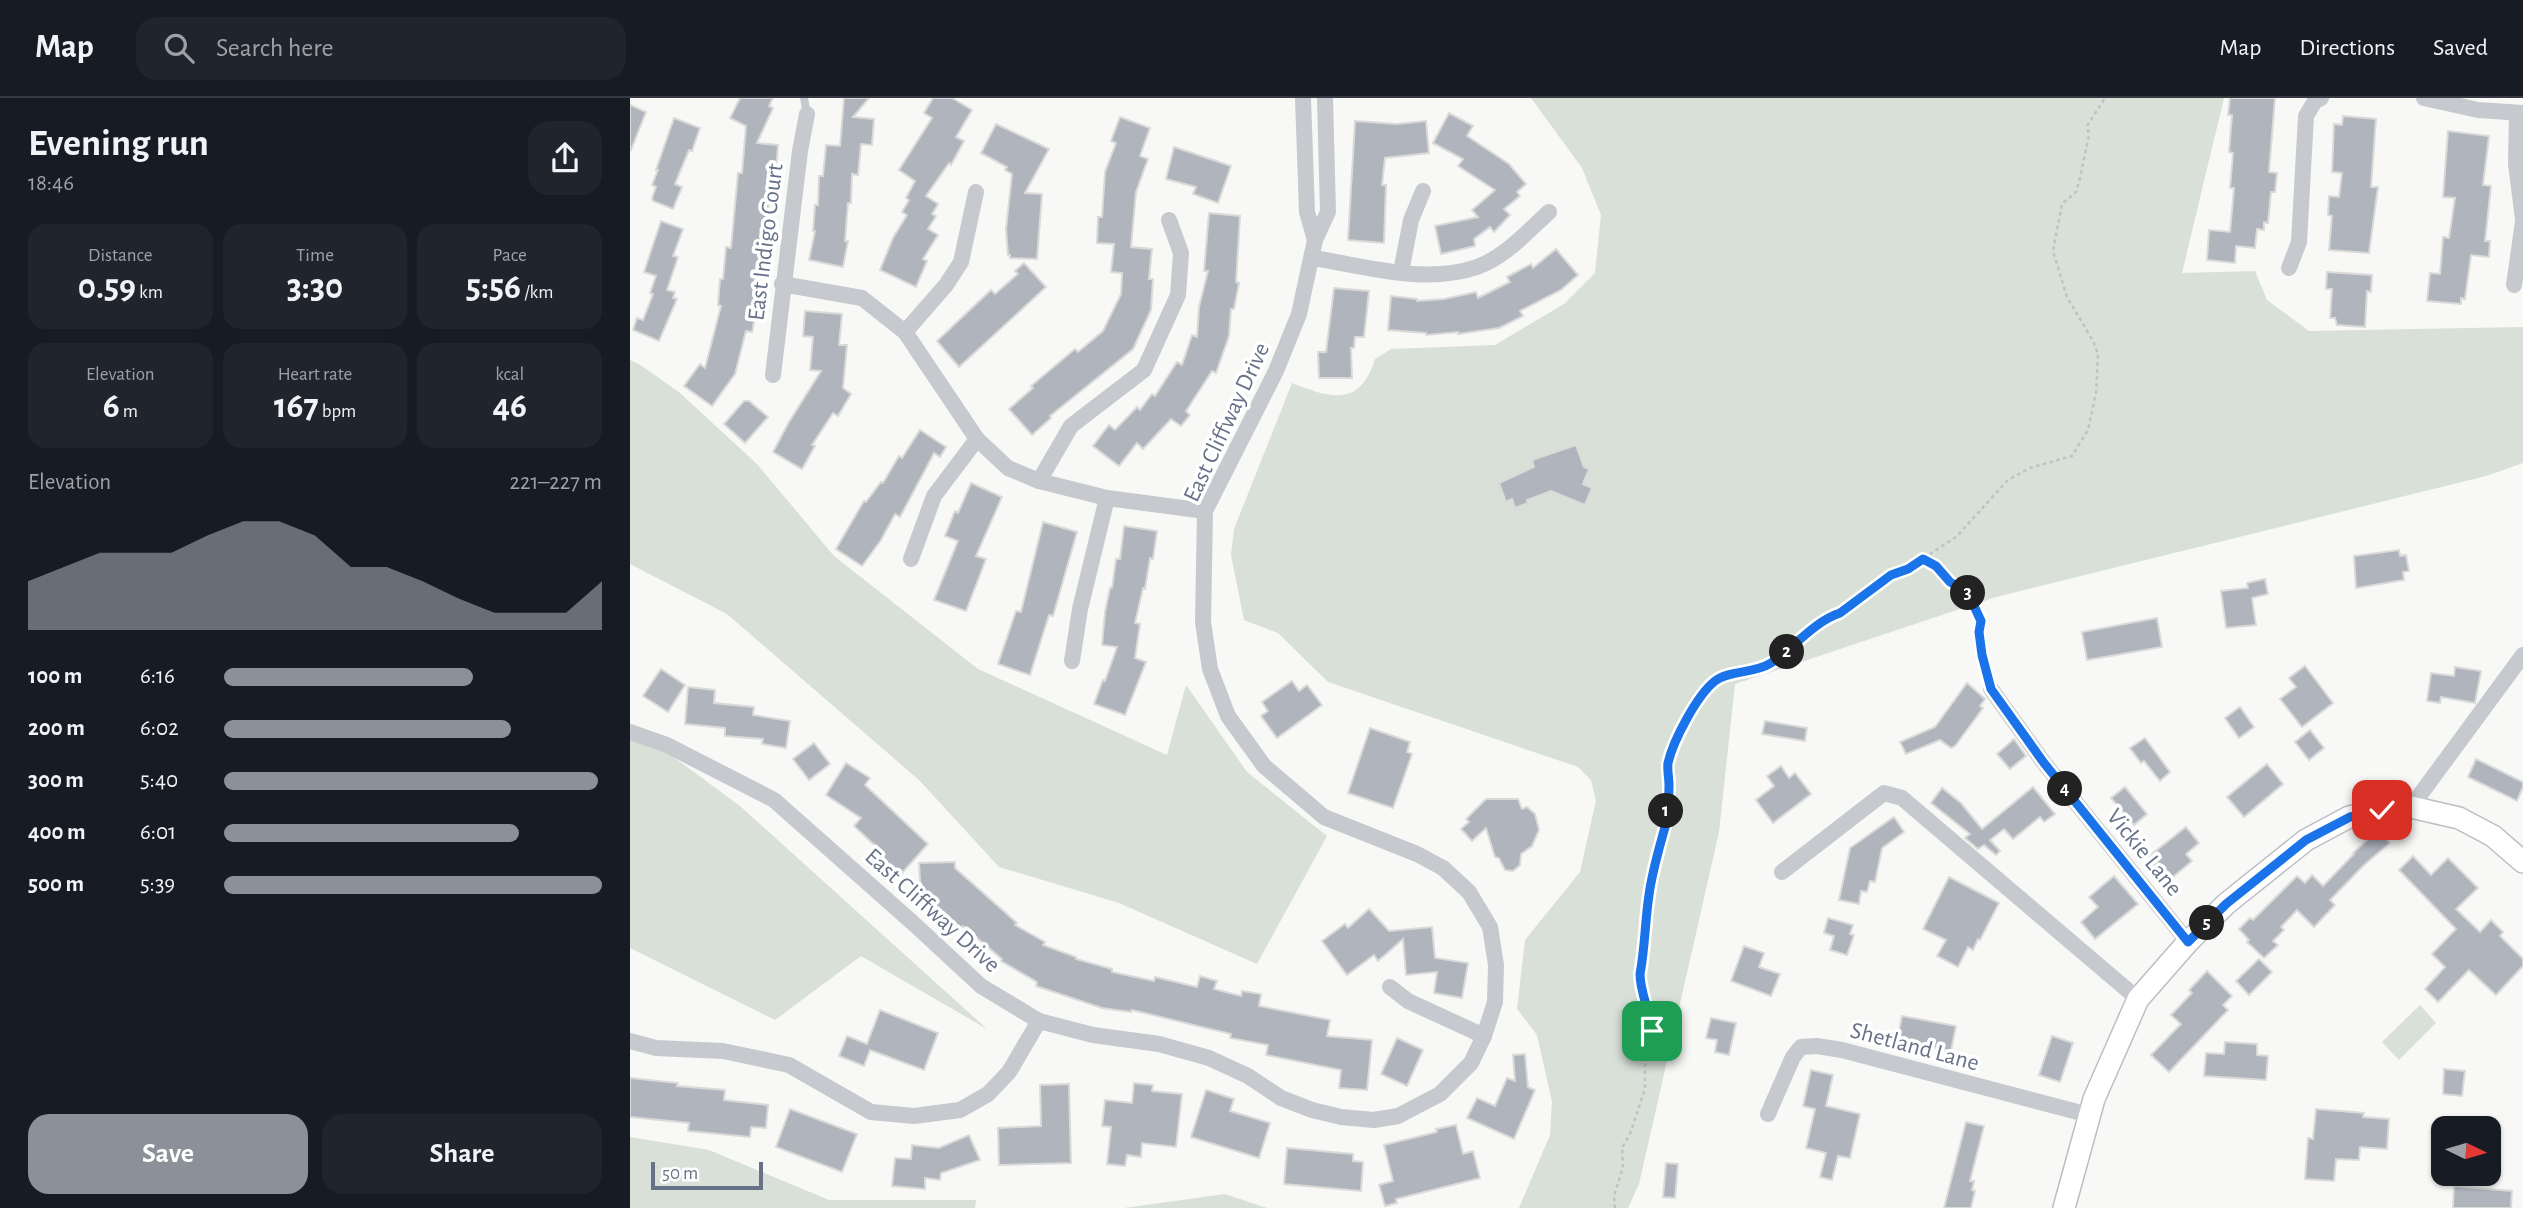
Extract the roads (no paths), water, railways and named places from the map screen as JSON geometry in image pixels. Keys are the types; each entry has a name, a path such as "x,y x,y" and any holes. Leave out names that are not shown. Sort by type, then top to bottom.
{"street":[{"name":"East Cliffway Drive","path":"1303,98 1307,212 1315,240"},
{"name":"East Cliffway Drive","path":"630,732 667,745 774,800 981,986 1039,1021 1093,1035 1159,1044 1209,1058 1248,1076 1280,1098 1312,1110 1374,1120 1398,1116 1440,1094 1471,1063 1484,1036 1495,1002 1496,965 1490,927 1469,892 1443,868 1417,854 1324,817 1264,766 1228,716 1210,669 1203,622 1205,511 1276,371 1300,314 1315,240 1328,212 1325,98"},
{"path":"2424,98 2479,110 2520,113 2516,164 2523,221 2514,285"},
{"path":"2288,268 2299,243 2305,124 2316,103"},
{"name":"East Indigo Court","path":"773,375 805,106"},
{"path":"1401,272 1411,220 1423,191"},
{"path":"905,332 946,285 961,262 976,192"},
{"path":"1313,258 1433,276 1478,267 1510,248 1549,212"},
{"path":"1038,481 1071,426 1144,370 1178,295 1181,253 1169,220"},
{"path":"782,284 862,298 905,332 977,439 1008,468 1038,481 1107,498 1205,511"},
{"path":"911,559 934,496 977,439"},
{"path":"1072,660 1080,609 1107,498"},
{"path":"2411,807 2523,654"},
{"name":"Vickie Lane","path":"1991,689 2044,763 2188,942"},
{"path":"1783,872 1884,793 1902,798 2138,999"},
{"path":"2064,1208 2101,1079 2138,999 2226,904 2306,840 2350,817 2411,807 2459,818 2493,836 2523,862"},
{"path":"1390,987 1408,1001 1484,1036"},
{"path":"630,1041 656,1048 723,1051 789,1065 871,1112 914,1116 960,1110 988,1094 1009,1072 1039,1021"},
{"name":"Shetland Lane","path":"1768,1114 1793,1057 1801,1047 1817,1046 1842,1050 2089,1115"}],"lane":[{"path":"1306,190 1327,190"}]}
